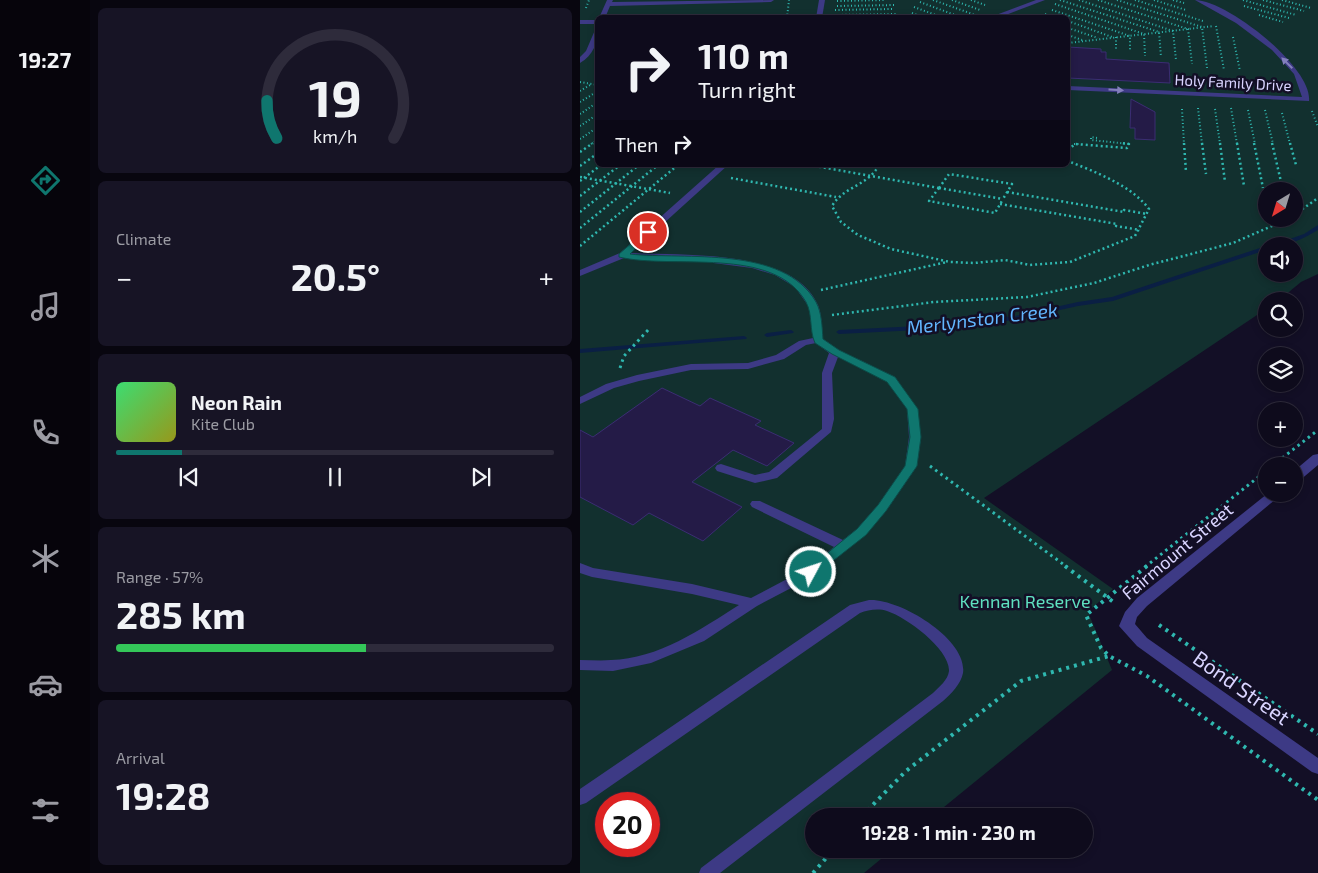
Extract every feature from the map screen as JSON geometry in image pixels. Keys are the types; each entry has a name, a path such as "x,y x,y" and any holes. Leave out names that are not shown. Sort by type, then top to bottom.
{"street":[{"path":"1303,470 1318,458"},
{"name":"Fairmount Street","path":"1142,642 1127,626 1127,621 1131,614 1142,602 1264,502"},
{"name":"Bond Street","path":"1142,642 1318,767"}],"lane":[{"path":"603,15 609,2 771,0"},
{"path":"997,15 1042,0"},
{"name":"Holy Family Drive","path":"1070,88 1309,99 1294,71 1268,44 1240,22 1198,0"},
{"path":"580,22 595,22"},
{"path":"580,61 589,52 595,37"},
{"path":"580,273 622,256 722,167"},
{"path":"622,256 651,259 722,260 762,267 788,278 798,285 812,303 816,317 818,340"},
{"path":"580,401 610,386 636,378 691,367 748,366 780,356 803,342 818,340 835,352 891,380 912,409 915,437 911,466 882,508 861,532 842,545 811,572 752,603 699,637 651,658 613,666 580,665"},
{"path":"721,468 755,479 773,475 827,430 829,421 825,380 835,352"},
{"path":"756,504 842,545"},
{"path":"580,568 592,572 692,589 752,603"},
{"path":"580,798 855,608 868,604 894,608 908,615 946,646 955,663 956,673 938,698 708,873"}],"path":[{"path":"787,15 789,0"},
{"path":"820,8 886,0"},
{"path":"933,0 975,15"},
{"path":"952,0 991,15"},
{"path":"1060,0 1159,32"},
{"path":"1079,0 1173,31"},
{"path":"1098,0 1188,29"},
{"path":"1116,0 1202,27"},
{"path":"1135,0 1216,25"},
{"path":"1243,0 1296,15"},
{"path":"1263,0 1304,11"},
{"path":"1282,0 1311,8"},
{"path":"920,2 955,15"},
{"path":"1050,3 1144,34"},
{"path":"820,8 896,5"},
{"path":"1243,5 1289,18"},
{"path":"914,7 936,15"},
{"path":"820,8 892,9"},
{"path":"820,8 897,14"},
{"path":"1049,9 1067,15"},
{"path":"912,13 917,15"},
{"path":"1070,16 1130,36"},
{"path":"1240,22 1230,24 1240,71"},
{"path":"1070,23 1116,38"},
{"path":"1070,43 1216,25"},
{"path":"1216,25 1224,70"},
{"path":"1202,27 1207,68"},
{"path":"1070,29 1100,39"},
{"path":"1188,29 1192,64"},
{"path":"1173,31 1176,60"},
{"path":"1159,32 1160,57"},
{"path":"1144,34 1145,56"},
{"path":"1070,36 1085,41"},
{"path":"1130,36 1130,51"},
{"path":"1116,38 1116,49"},
{"path":"580,82 592,84"},
{"path":"580,91 592,84"},
{"path":"580,102 595,93"},
{"path":"1197,100 1206,174"},
{"path":"1214,101 1225,182"},
{"path":"580,114 595,104"},
{"path":"1231,105 1244,186"},
{"path":"1280,105 1296,165"},
{"path":"1248,106 1262,182"},
{"path":"1264,107 1281,182"},
{"path":"1182,109 1186,172"},
{"path":"580,126 595,116"},
{"path":"580,139 595,129"},
{"path":"1070,148 1074,144 1127,148 1129,144 1091,140 1091,137 1097,138"},
{"path":"580,152 595,142"},
{"path":"580,166 595,156"},
{"path":"878,167 870,181 847,189 836,197 832,206 836,216 858,234 891,249 950,262 974,263 1006,260 1030,265 1070,262 1135,236 1140,230 1147,214 1146,202 1097,174 1070,162"},
{"path":"581,179 598,167"},
{"path":"580,196 618,167"},
{"path":"580,212 636,167"},
{"path":"580,228 656,167"},
{"path":"580,246 676,167"},
{"path":"821,167 1003,199"},
{"path":"714,174 836,197"},
{"path":"949,174 1012,184 1007,192 995,213 929,201 949,174"},
{"path":"581,179 616,183 687,197"},
{"path":"1007,192 1124,212 1124,210 1147,214"},
{"path":"1303,209 1318,198"},
{"path":"1000,204 1117,224 1116,226 1140,230"},
{"path":"816,317 934,302 1027,297 1094,283 1149,265 1233,243 1267,228"},
{"path":"805,293 950,262"},
{"path":"624,356 649,329"},
{"path":"1284,457 1318,430"},
{"path":"913,453 1131,614"},
{"path":"1159,625 1318,734"},
{"path":"869,808 906,771 1021,681 1108,656 1133,666 1318,800"},
{"path":"813,873 826,858"}],"green space":[{"name":"Kennan Reserve","path":"580,0 1318,0 1318,274 1303,281 1303,237 1258,237 1258,282 1301,282 1289,292 1258,292 1258,314 984,498 1113,589 1088,612 1112,670 943,808 805,808 805,858 882,858 864,873 580,873"}],"building":[{"path":"1070,47 1101,49 1101,52 1106,52 1106,59 1169,63 1170,83 1070,78"},
{"path":"1131,99 1155,112 1155,140 1135,139 1135,128 1130,128"},
{"path":"662,388 700,406 710,398 761,421 755,425 794,443 767,466 733,450 692,482 742,507 703,541 649,513 633,525 580,497 580,430 593,437"}],"waterway":[{"name":"Merlynston Creek","path":"1300,237 1318,227"},
{"name":"Merlynston Creek","path":"839,332 919,328 1015,318 1078,304 1113,299 1258,251"},
{"name":"Merlynston Creek","path":"767,335 791,332"},
{"name":"Merlynston Creek","path":"580,351 744,338"}],"route":[{"path":"648,232 622,256 651,259 722,260 762,267 788,278 798,285 812,303 816,317 818,340 835,352 891,380 912,409 915,437 911,466 882,508 861,532 842,545 811,572"}]}
